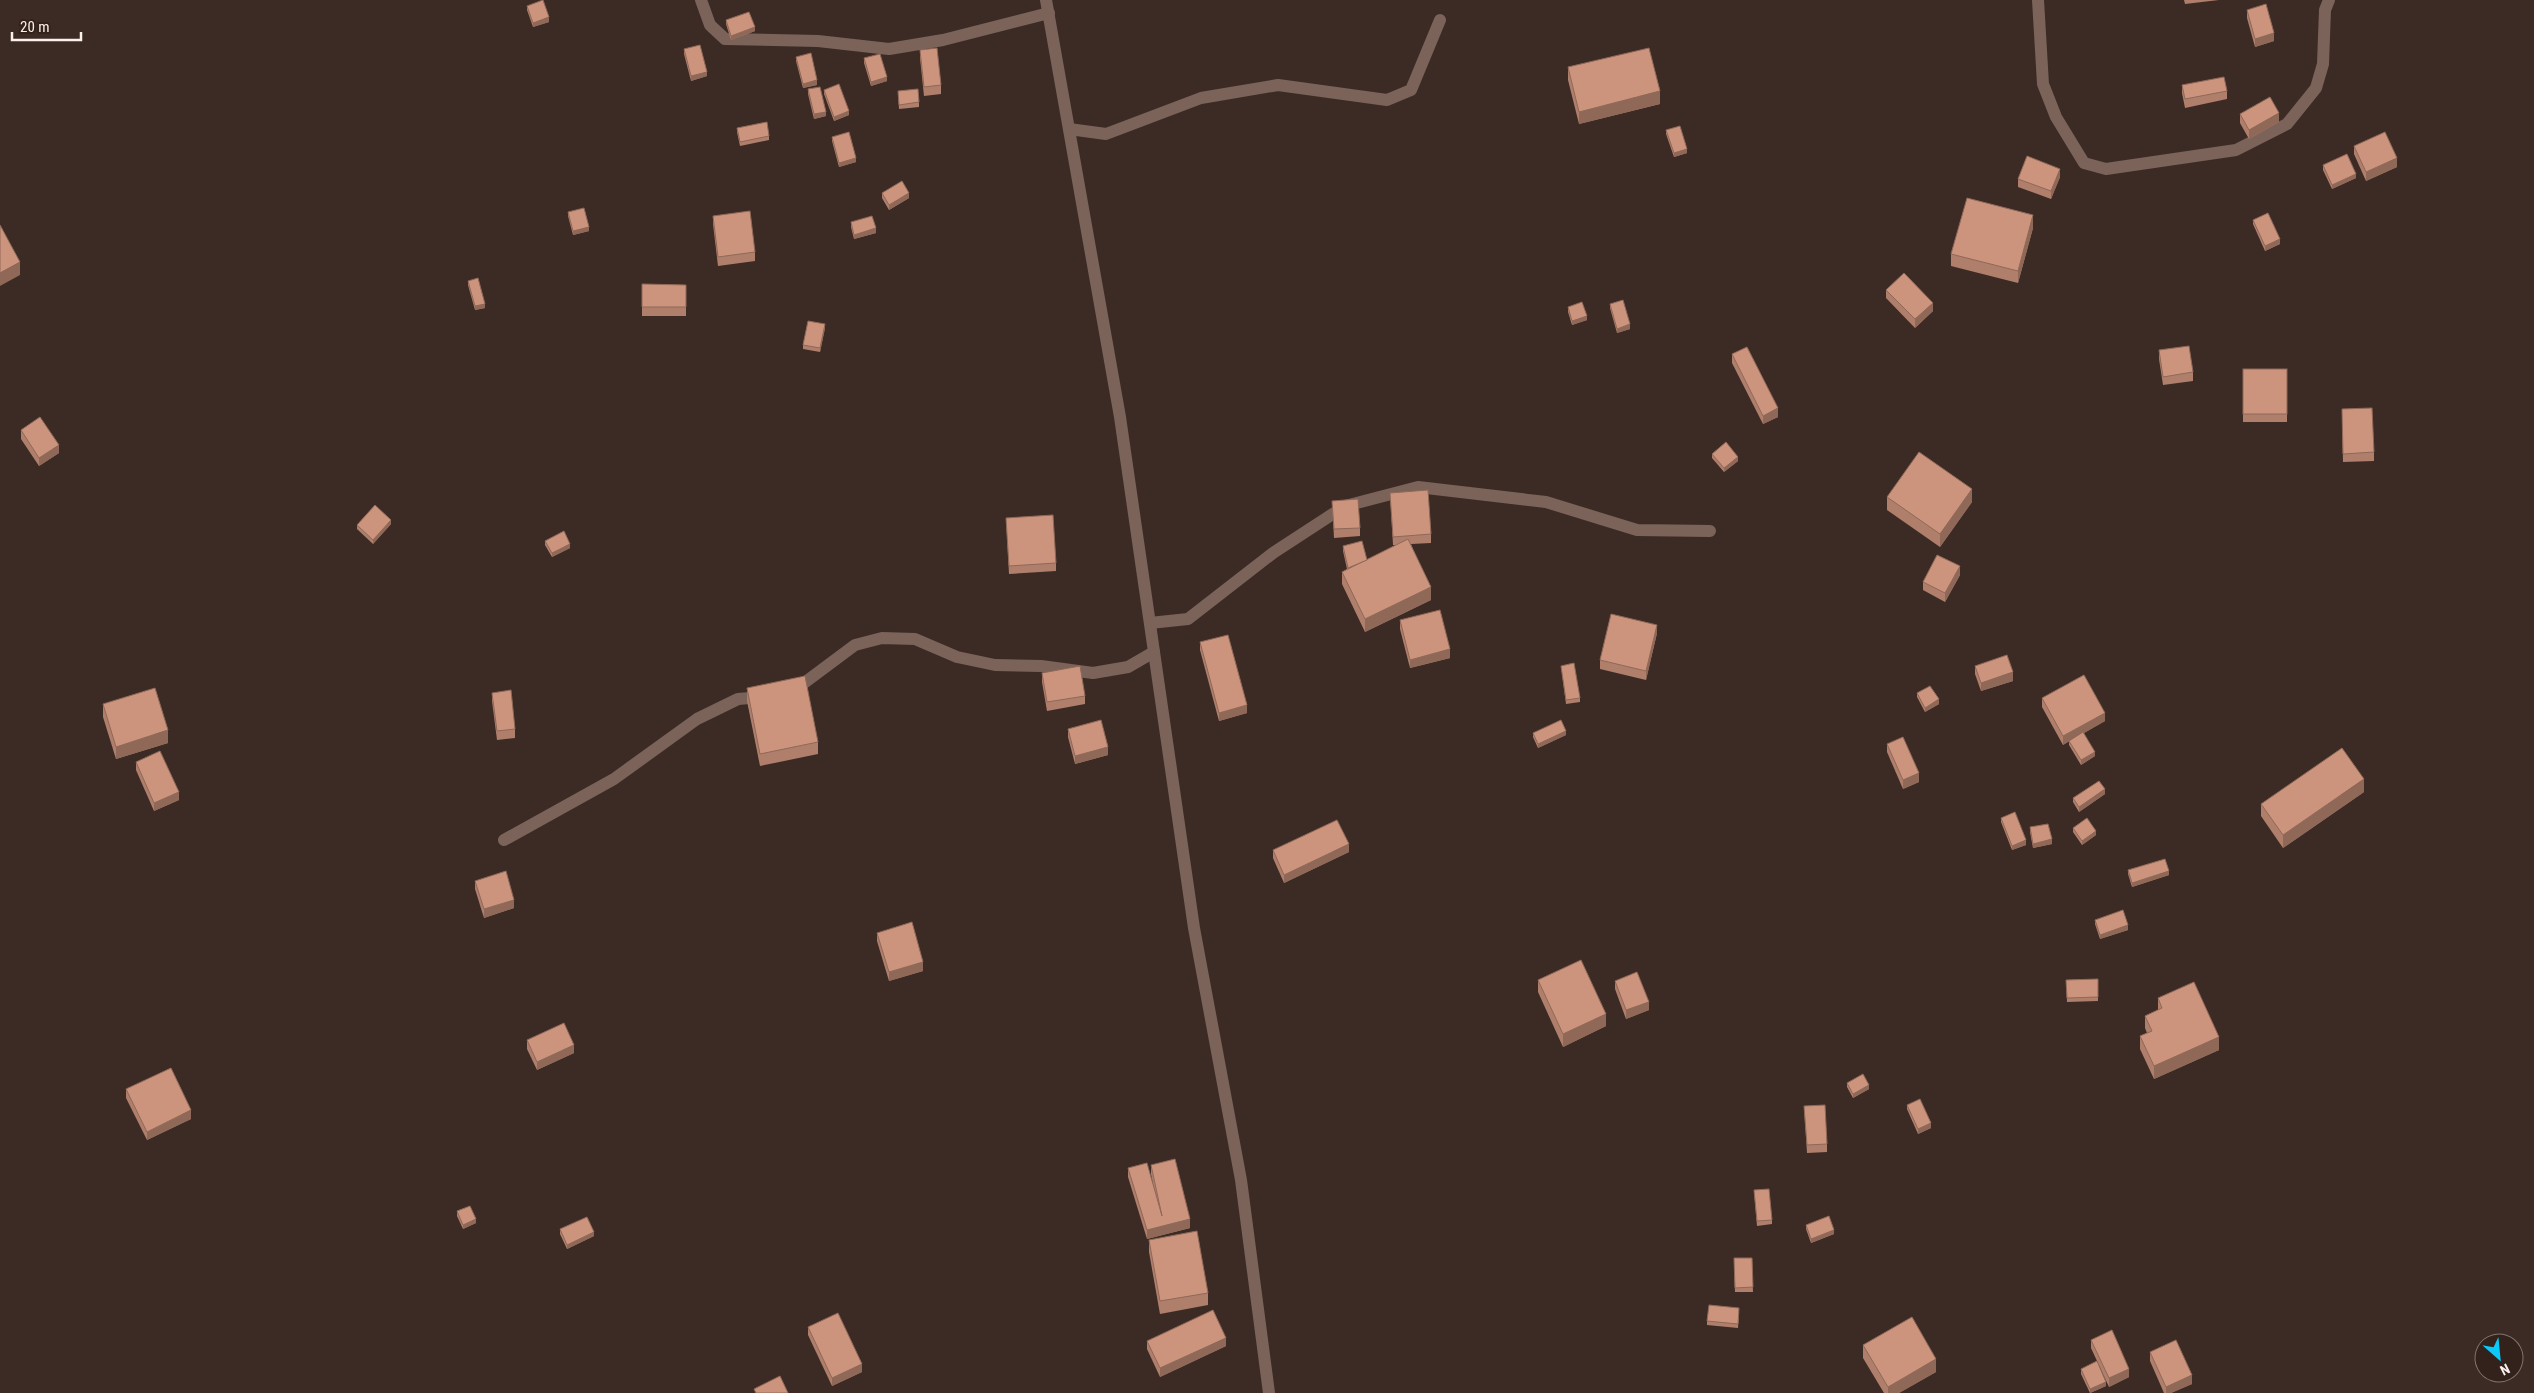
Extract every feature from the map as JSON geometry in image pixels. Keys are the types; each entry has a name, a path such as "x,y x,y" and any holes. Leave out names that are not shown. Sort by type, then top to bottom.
{"street":[{"path":"702,0 710,25 725,39 818,41 889,49 943,40 1049,13"},
{"path":"1046,0 1120,417 1194,928 1240,1180 1269,1393"},
{"path":"2038,0 2043,84 2056,117 2084,163 2106,169 2236,150 2287,124 2316,88 2323,64 2326,10 2329,0"},
{"path":"1070,130 1106,134 1201,98 1278,85 1387,100 1411,90 1440,20"},
{"path":"1150,623 1188,619 1273,553 1345,506 1418,488 1546,502 1637,530 1710,531"},
{"path":"504,840 614,779 697,719 738,699 771,696 800,686 855,645 882,638 915,639 957,657 995,665 1041,666 1093,673 1128,667 1154,652"}],"building":[{"path":"543,0 549,17 533,23 527,6"},
{"path":"2266,4 2274,33 2255,39 2247,10"},
{"path":"749,12 755,27 731,36 726,20"},
{"path":"700,45 707,72 691,76 684,49"},
{"path":"937,48 941,85 924,87 920,50"},
{"path":"1649,48 1660,91 1579,112 1568,67"},
{"path":"811,53 817,80 803,84 796,57"},
{"path":"880,54 887,77 871,82 864,58"},
{"path":"2224,77 2227,91 2185,99 2182,85"},
{"path":"839,84 849,111 834,117 824,90"},
{"path":"820,87 826,112 814,114 808,89"},
{"path":"918,89 919,102 899,105 898,91"},
{"path":"2270,97 2279,113 2249,130 2240,114"},
{"path":"767,122 769,136 740,142 737,128"},
{"path":"1680,126 1687,149 1674,153 1666,130"},
{"path":"849,132 856,158 839,163 832,137"},
{"path":"2385,132 2397,158 2366,172 2354,146"},
{"path":"2347,154 2356,174 2332,185 2323,165"},
{"path":"2027,156 2060,169 2051,191 2018,179"},
{"path":"902,181 909,193 889,205 882,193"},
{"path":"1967,198 2033,215 2018,271 1951,254"},
{"path":"584,208 589,227 573,231 568,212"},
{"path":"750,211 755,252 718,257 713,216"},
{"path":"2268,213 2280,239 2265,246 2253,220"},
{"path":"872,216 876,228 854,235 851,222"},
{"path":"0,225 20,262 0,273"},
{"path":"1904,273 1933,303 1915,319 1886,290"},
{"path":"478,278 485,304 475,306 468,281"},
{"path":"642,284 686,285 686,307 642,307"},
{"path":"1623,300 1630,324 1617,329 1610,304"},
{"path":"1582,302 1587,316 1572,321 1568,307"},
{"path":"808,321 825,324 820,348 803,345"},
{"path":"2189,346 2193,372 2163,377 2159,350"},
{"path":"1747,347 1778,408 1763,416 1732,354"},
{"path":"2243,369 2287,369 2287,414 2243,414"},
{"path":"2372,408 2374,452 2343,454 2342,409"},
{"path":"40,417 59,445 39,458 21,430"},
{"path":"1726,442 1738,457 1724,468 1712,454"},
{"path":"1919,452 1972,489 1940,534 1887,497"},
{"path":"1428,490 1431,534 1393,537 1390,493"},
{"path":"1358,499 1360,528 1334,529 1332,501"},
{"path":"375,505 391,520 373,540 357,525"},
{"path":"1053,515 1056,563 1009,566 1006,518"},
{"path":"564,531 570,544 552,553 545,541"},
{"path":"1408,539 1431,587 1365,619 1342,572"},
{"path":"1362,541 1367,560 1348,568 1343,546"},
{"path":"1937,555 1960,566 1945,593 1923,582"},
{"path":"1440,610 1450,649 1410,660 1400,620"},
{"path":"1611,614 1657,625 1646,671 1600,660"},
{"path":"1228,635 1247,705 1219,713 1200,642"},
{"path":"2007,655 2013,672 1981,683 1975,666"},
{"path":"1574,663 1580,698 1566,700 1561,666"},
{"path":"1080,666 1085,696 1047,702 1042,673"},
{"path":"2084,675 2105,713 2063,736 2042,698"},
{"path":"805,676 818,742 760,754 747,688"},
{"path":"1930,686 1939,699 1925,708 1917,693"},
{"path":"155,688 168,730 116,747 103,704"},
{"path":"511,690 515,729 497,731 492,693"},
{"path":"1101,720 1108,747 1075,756 1068,729"},
{"path":"1561,720 1566,731 1538,744 1533,733"},
{"path":"2083,732 2095,752 2081,760 2069,741"},
{"path":"1903,737 1919,773 1903,780 1887,744"},
{"path":"2342,748 2364,779 2283,835 2261,804"},
{"path":"160,751 179,792 154,803 136,762"},
{"path":"2099,781 2105,789 2079,807 2073,798"},
{"path":"2015,812 2026,840 2012,846 2001,818"},
{"path":"2087,818 2096,831 2082,841 2073,828"},
{"path":"1337,820 1349,844 1284,875 1273,850"},
{"path":"2048,824 2052,839 2033,844 2030,827"},
{"path":"2165,859 2169,871 2132,883 2128,870"},
{"path":"506,871 514,900 484,909 475,881"},
{"path":"2123,910 2128,925 2100,935 2095,920"},
{"path":"912,922 923,962 889,972 877,933"},
{"path":"1581,960 1606,1014 1563,1034 1538,980"},
{"path":"1637,972 1649,1002 1626,1010 1615,981"},
{"path":"2098,979 2098,997 2067,998 2066,980"},
{"path":"2194,982 2219,1037 2154,1066 2140,1036 2152,1031 2145,1016 2162,1008 2158,998"},
{"path":"564,1023 574,1045 537,1062 527,1040"},
{"path":"171,1068 191,1110 147,1132 126,1089"},
{"path":"1863,1074 1869,1085 1853,1094 1847,1083"},
{"path":"1920,1099 1931,1123 1918,1129 1907,1105"},
{"path":"1825,1105 1827,1144 1807,1145 1804,1106"},
{"path":"1175,1159 1190,1219 1147,1230 1128,1168 1147,1163 1162,1216 1151,1165"},
{"path":"1769,1189 1772,1220 1757,1221 1754,1190"},
{"path":"470,1206 476,1219 463,1225 457,1211"},
{"path":"1829,1216 1834,1230 1811,1239 1806,1225"},
{"path":"587,1217 594,1232 567,1245 560,1229"},
{"path":"1197,1231 1208,1293 1160,1301 1149,1240"},
{"path":"1734,1258 1752,1258 1753,1287 1735,1288"},
{"path":"1709,1305 1739,1308 1738,1324 1707,1321"},
{"path":"1213,1310 1226,1338 1160,1368 1147,1341"},
{"path":"838,1313 862,1364 832,1378 808,1327"},
{"path":"1912,1317 1936,1359 1888,1387 1863,1345"},
{"path":"2112,1330 2129,1369 2109,1378 2091,1340"},
{"path":"2176,1340 2192,1375 2166,1387 2150,1352"},
{"path":"2097,1361 2106,1382 2090,1389 2081,1369"},
{"path":"780,1376 788,1393 756,1393 754,1389"}]}
